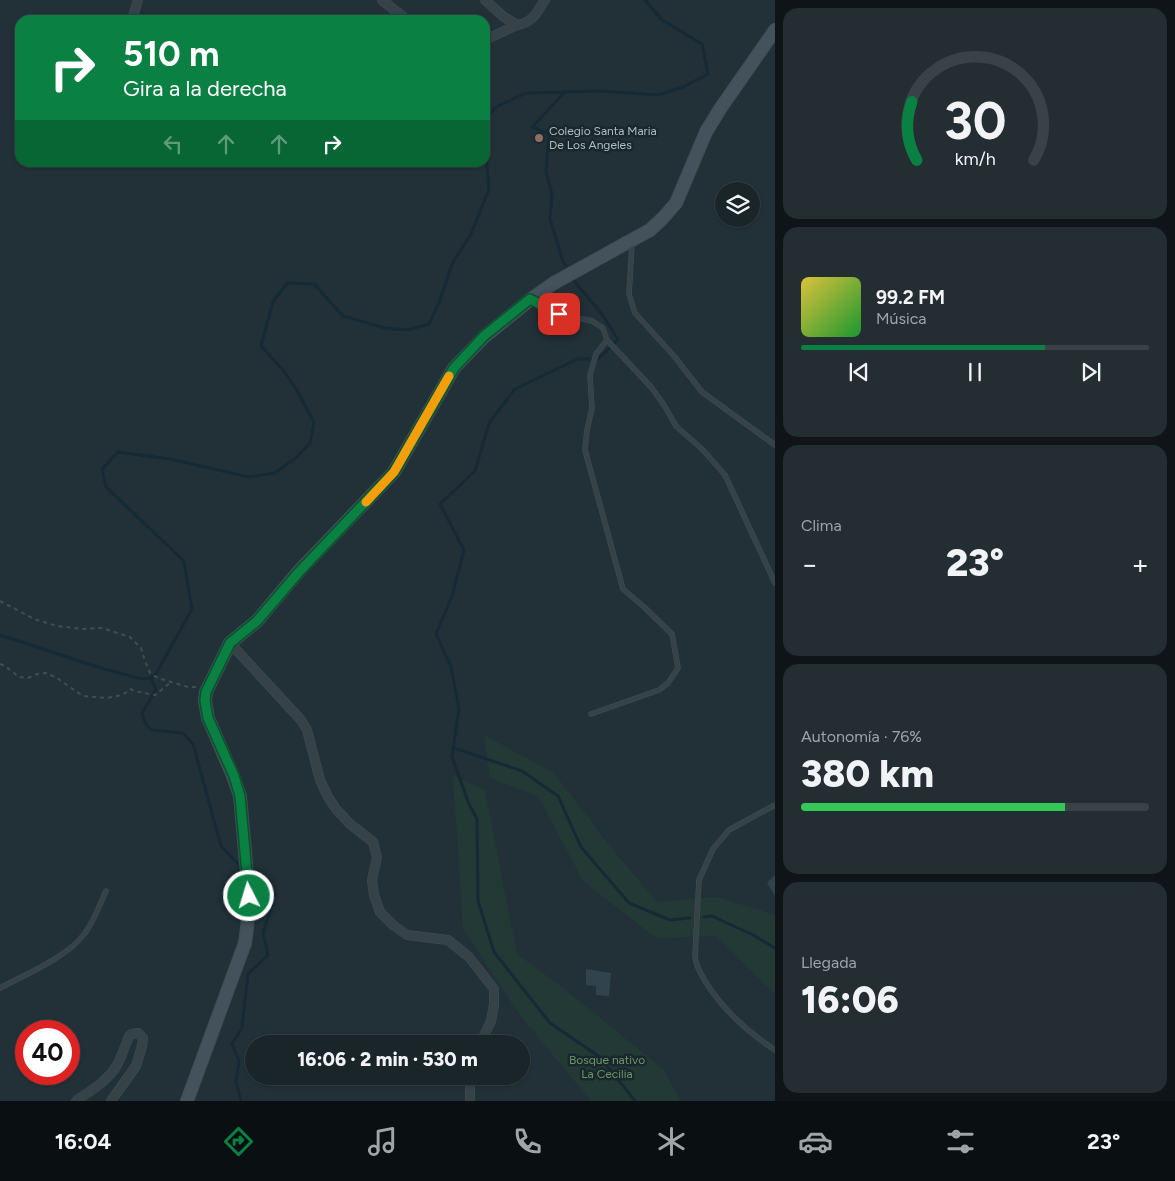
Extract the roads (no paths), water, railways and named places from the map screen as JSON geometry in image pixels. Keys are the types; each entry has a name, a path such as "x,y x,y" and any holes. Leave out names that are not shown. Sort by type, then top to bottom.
{"street":[{"path":"134,15 138,0"},
{"path":"382,0 401,15"},
{"path":"485,0 504,17 517,25"},
{"path":"490,38 530,21 545,0"},
{"path":"188,1101 245,942 247,928 249,896 240,796 234,776 208,718 205,701 208,686 230,643 257,621 299,572 394,472 454,368 484,336 530,299 554,283 650,230 662,219 676,203 706,132 775,30"},
{"path":"230,643 301,720 307,730 320,780 328,797 350,824 373,842 377,857 372,880 374,895 380,912 393,925 408,935 448,940 469,957 494,989 491,1022 484,1035"},
{"path":"76,1101 109,1076 121,1059 129,1036 138,1033 143,1038 136,1066 111,1101"},
{"path":"470,1085 470,1101"}],"lane":[{"path":"632,240 629,294 635,313 674,356 702,392 775,445"},
{"path":"530,299 559,314 592,321 603,328 607,340 651,387 676,426 704,450 725,475 775,583"},
{"path":"591,714 659,690 668,683 678,668 672,634 644,606 623,589 585,450 592,408 590,375 596,354 607,340"},
{"path":"775,805 729,830 713,849 699,880 696,966 715,996 738,1022 775,1050"},
{"path":"0,988 75,945 86,932 106,891"}],"waterway":[{"path":"490,114 496,107 526,93 600,91 658,95 683,87 708,74 702,44 662,20 645,0"},
{"path":"564,93 532,127 549,134 546,172 552,194 550,219 566,266"},
{"path":"0,635 101,668 142,679 151,678 156,674 192,609 184,561 106,487 102,469 118,452 170,459 249,477 275,473 297,457 310,443 314,422 283,370 261,346 273,302 287,283 314,284 343,316 385,328 407,330 429,324 440,300 453,262 471,234 489,189 487,167"},
{"path":"574,281 602,314 618,340 598,359 578,359 515,389 489,423 475,471 440,504 464,550 452,596 436,634 451,667 459,709 452,757 469,804 477,819 478,901 494,952 550,1023 600,1057 635,1101"},
{"path":"151,678 156,690 142,713 145,723 151,730 183,733 193,744 221,846 243,869"},
{"path":"454,748 522,771 558,796 581,847 629,903 670,920 690,918"},
{"path":"241,1101 236,1081 239,1061 232,1044 242,1028 248,974 268,955 263,933 275,895 263,876 251,872"},
{"path":"704,917 712,916 753,935 775,948"}],"place":[{"name":"Colegio Santa Maria De Los Angeles","path":"539,138"}],"park label":[{"name":"Bosque nativo La Cecilia","path":"607,1067"}]}
